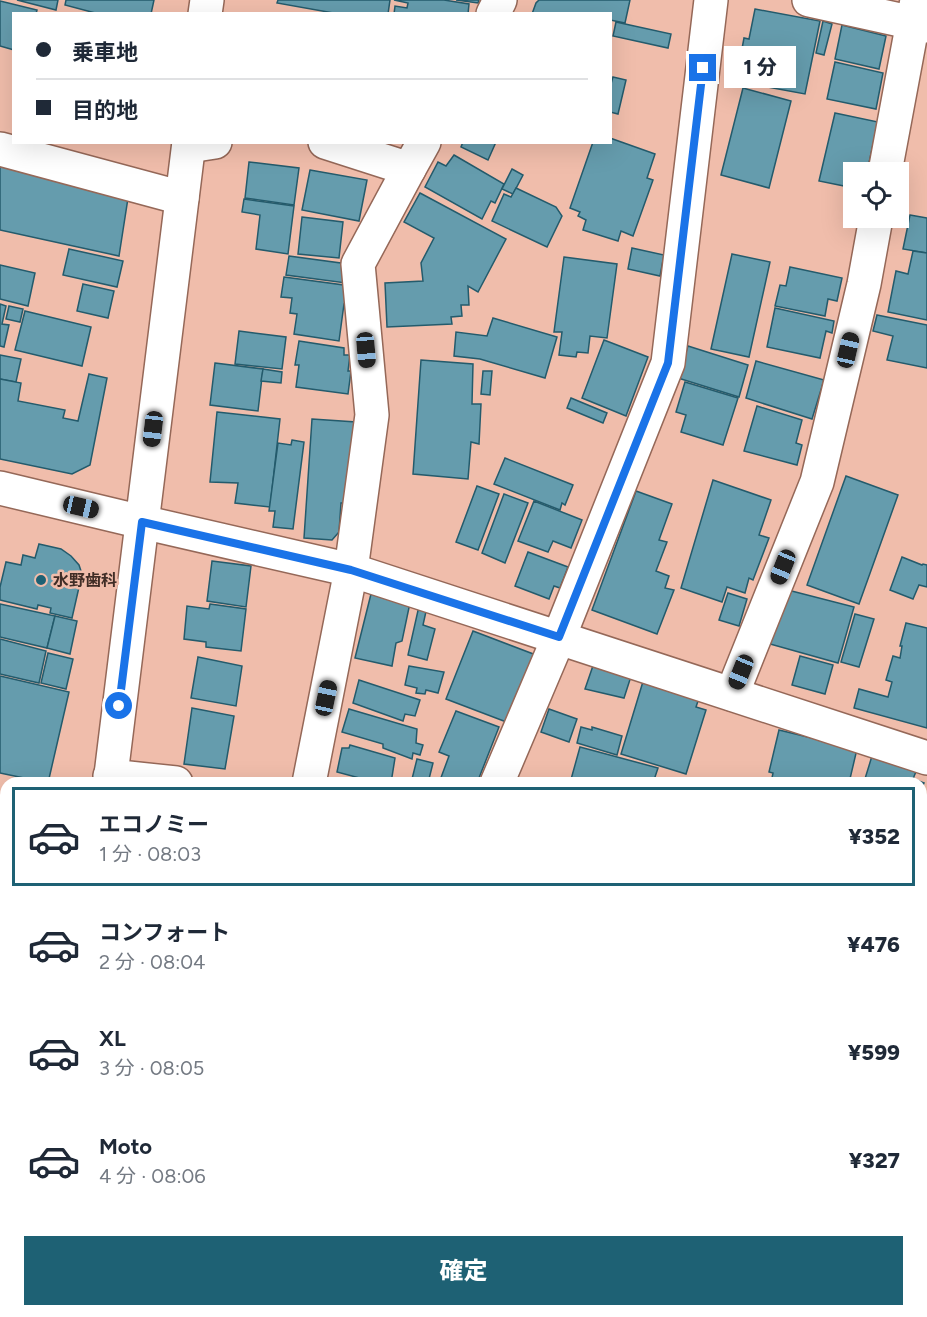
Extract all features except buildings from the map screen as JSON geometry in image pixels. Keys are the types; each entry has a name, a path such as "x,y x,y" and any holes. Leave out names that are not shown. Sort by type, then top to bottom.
{"street":[{"path":"500,777 559,637 668,363 711,0"},
{"path":"809,0 919,16 887,162"},
{"path":"110,777 182,198 198,144"},
{"path":"310,777 351,570 372,415 358,264 416,156 338,144"},
{"path":"0,149 182,198"},
{"path":"732,694 817,482 864,284 874,228"},
{"path":"0,488 351,570 927,758"}],"place":[{"name":"水野歯科","path":"41,580"}],"route":[{"path":"119,706 142,522 351,570 559,637 668,363 703,68"}]}
